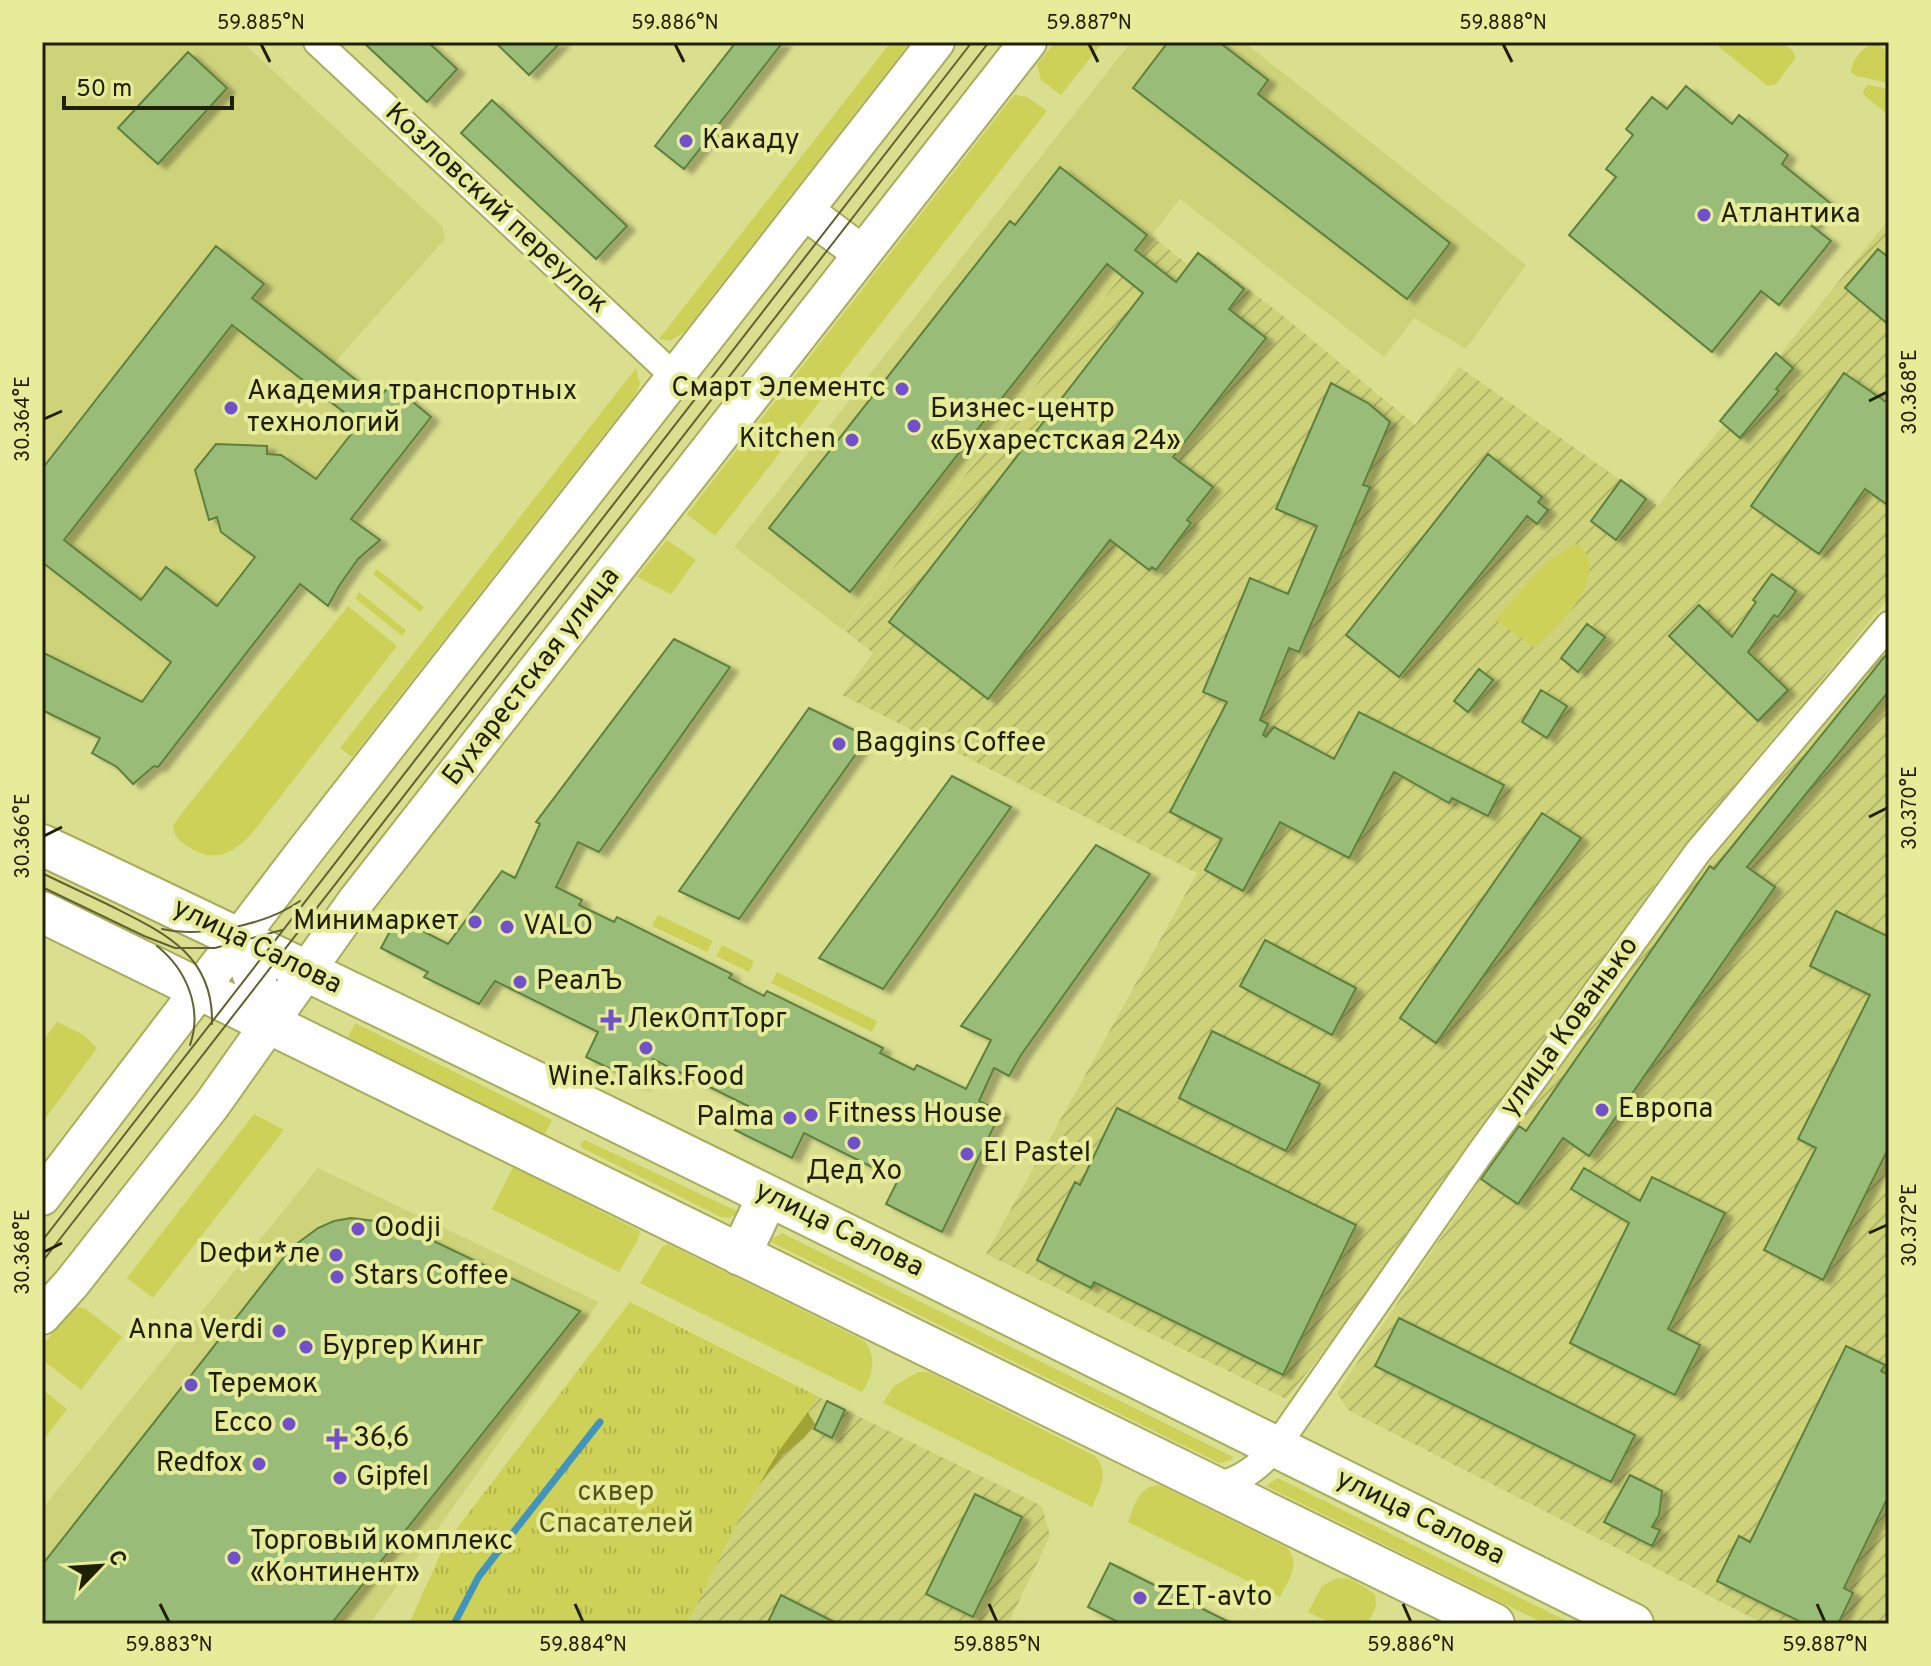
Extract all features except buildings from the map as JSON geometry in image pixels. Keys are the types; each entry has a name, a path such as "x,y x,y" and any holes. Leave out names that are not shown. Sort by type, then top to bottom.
{"main road":[{"path":"42,1197 302,855 936,42"},
{"name":"Бухарестская улица","path":"42,1316 71,1284 202,1118 356,901 1028,42"},
{"path":"805,211 861,253"},
{"name":"улица Салова","path":"42,845 598,1112 1633,1624"},
{"path":"42,912 1494,1624"},
{"path":"240,938 270,1023"},
{"path":"563,1168 560,1148 572,1128 598,1112"},
{"path":"740,1255 768,1196"}],"street":[{"name":"Козловский переулок","path":"317,42 675,377"},
{"name":"улица Кованько","path":"1216,1487 1239,1480 1259,1466 1276,1447 1478,1156 1697,853 1889,625"}],"shaded area":[{"name":"Академия транспортных технологий","path":"42,42 242,42 443,227 445,239 334,363 378,398 391,384 431,417 352,519 380,541 358,559 329,607 300,585 158,767 154,766 133,784 117,767 92,753 101,739 42,710"},
{"path":"1131,42 1244,42 1526,265 1466,349 1414,318 1384,357 1180,199 843,630 734,547"},
{"path":"1889,219 1889,598 1673,859 1324,1351 1286,1399 986,1254 1197,873 842,695 873,653 844,630 1152,236 1187,264 1198,251 1281,314 1415,425 1459,367 1658,506"},
{"path":"1882,656 1889,660 1889,1624 1764,1624 1348,1410 1337,1393 1518,1123 1697,878"},
{"path":"318,1168 599,1302 370,1624 42,1624 42,1509"},
{"path":"819,1397 1042,1506 1050,1536 1008,1624 687,1624 738,1521 778,1452"}],"green space":[{"path":"891,42 910,42 684,332 670,341 659,339"},
{"path":"1055,42 1103,42 1061,95 1041,80 1037,64"},
{"path":"1713,42 1782,42 1794,52 1795,59 1776,84 1768,86"},
{"path":"1876,42 1889,53 1889,83 1856,76 1851,72 1859,54"},
{"path":"1868,85 1889,89 1889,116 1863,94"},
{"path":"1014,95 1027,97 1047,111 715,536 687,514"},
{"path":"636,368 640,384 634,396 352,757 340,748"},
{"path":"667,540 696,560 671,594 637,577"},
{"path":"1575,544 1587,553 1589,575 1585,587 1571,610 1535,648 1495,620 1546,563"},
{"path":"377,569 424,607 420,612 373,574"},
{"path":"359,592 406,630 402,636 355,598"},
{"path":"348,606 397,646 250,836 220,855 205,854 187,846 174,833 173,826 178,818"},
{"path":"658,915 713,941 707,952 652,926"},
{"path":"722,945 754,961 749,972 716,956"},
{"path":"777,972 877,1021 872,1032 771,983"},
{"path":"57,1022 84,1035 97,1048 42,1123 42,1042"},
{"path":"355,1023 552,1120 544,1136 347,1039"},
{"path":"254,1114 284,1130 153,1298 127,1278"},
{"path":"585,1140 737,1211 737,1214 721,1217 582,1148"},
{"path":"513,1167 640,1231 619,1272 492,1209"},
{"path":"782,1233 1233,1457 1219,1463 769,1241"},
{"path":"668,1244 865,1341 871,1354 872,1367 862,1392 640,1283 662,1247"},
{"name":"cквер Спасателей","path":"630,1302 819,1397 778,1452 738,1521 687,1624 409,1624 445,1544"},
{"path":"78,1307 86,1309 122,1337 81,1390 43,1360 42,1346 71,1310"},
{"path":"918,1372 929,1372 1095,1456 1103,1475 1092,1507 883,1403 894,1386"},
{"path":"42,1389 67,1409 42,1442"},
{"path":"807,1411 815,1424 804,1438 783,1455 755,1490 621,1624"},
{"path":"1278,1478 1573,1624 1545,1624 1266,1486"},
{"path":"1160,1485 1287,1548 1293,1566 1280,1597 1128,1522 1142,1492"},
{"path":"1337,1578 1351,1579 1375,1594 1376,1606 1368,1624 1333,1624 1308,1612 1322,1586"}],"waterway":[{"path":"454,1624 479,1576 600,1422"}],"tram line":[{"path":"42,1241 972,42"},
{"path":"42,1262 989,42"},
{"path":"42,873 134,918 169,938 184,951 205,981 211,1001 212,1024"},
{"path":"42,887 175,948 215,948 282,930"},
{"path":"162,929 196,932 233,927 270,917 300,901"},
{"path":"157,946 176,966 189,990 194,1017 190,1045"}],"place":[{"name":"Какаду","path":"686,141"},
{"name":"Атлантика","path":"1704,215"},
{"name":"Смарт Элементс","path":"902,389"},
{"name":"Академия транспортных технологий","path":"231,408"},
{"name":"Бизнес-центр «Бухарестская 24»","path":"914,426"},
{"name":"Kitchen","path":"852,440"},
{"name":"Baggins Coffee","path":"839,744"},
{"name":"Минимаркет","path":"475,922"},
{"name":"VALO","path":"507,927"},
{"name":"РеалЪ","path":"520,982"},
{"name":"ЛекОптТорг","path":"611,1020"},
{"name":"Wine.Talks.Food","path":"646,1048"},
{"name":"Европа","path":"1602,1110"},
{"name":"Fitness House","path":"811,1115"},
{"name":"Palma","path":"790,1118"},
{"name":"Дед Хо","path":"854,1143"},
{"name":"El Pastel","path":"967,1154"},
{"name":"Oodji","path":"358,1229"},
{"name":"Dефи*ле","path":"336,1255"},
{"name":"Stars Coffee","path":"337,1277"},
{"name":"Anna Verdi","path":"279,1331"},
{"name":"Бургер Кинг","path":"306,1347"},
{"name":"Теремок","path":"191,1385"},
{"name":"Ecco","path":"289,1424"},
{"name":"36,6","path":"337,1439"},
{"name":"Redfox","path":"259,1464"},
{"name":"Gipfel","path":"340,1478"},
{"name":"Торговый комплекс «Континент»","path":"234,1558"},
{"name":"ZET-avto","path":"1140,1598"}]}
